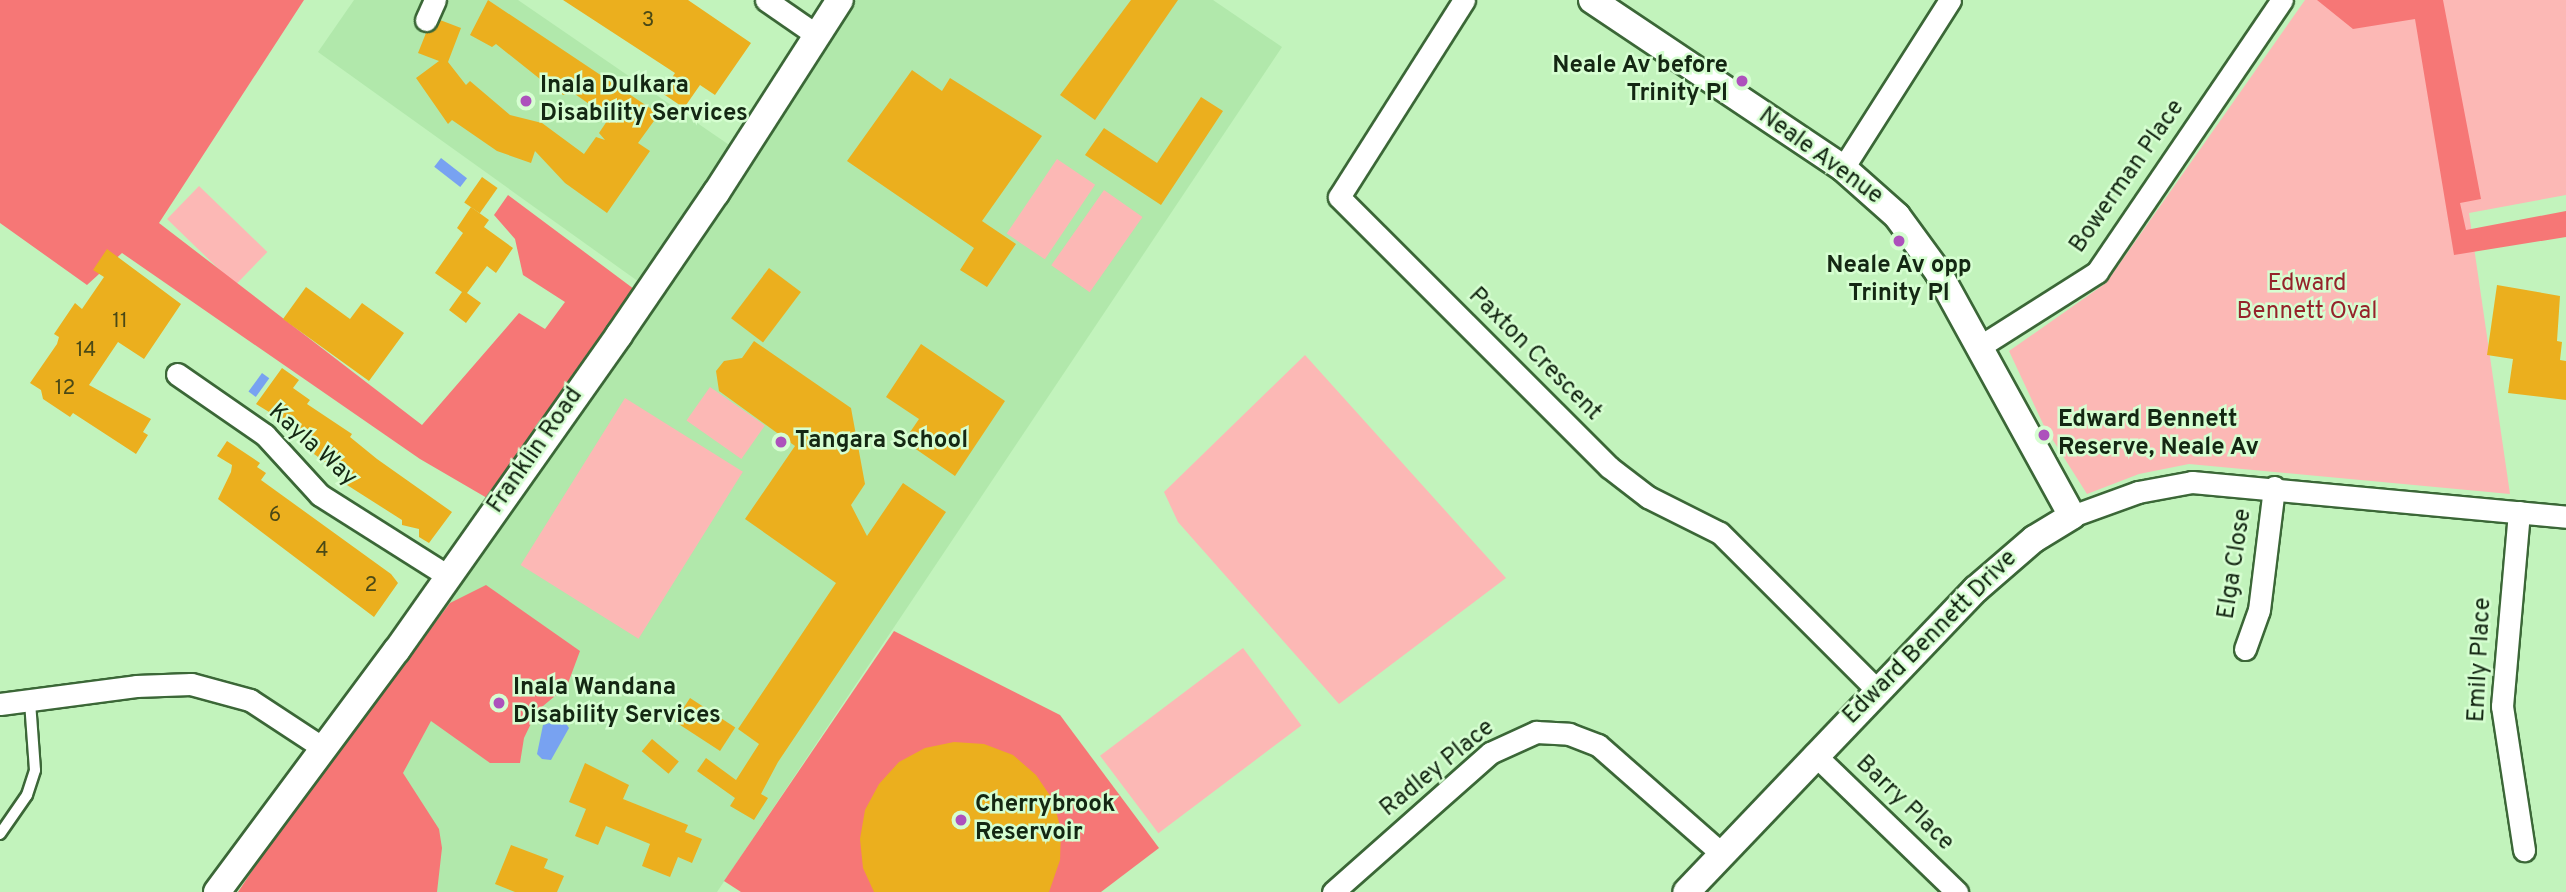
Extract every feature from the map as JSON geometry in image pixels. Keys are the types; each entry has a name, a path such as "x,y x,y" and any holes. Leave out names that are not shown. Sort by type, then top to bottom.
{"street":[{"path":"426,20 435,0"},
{"path":"766,0 815,34"},
{"name":"Franklin Road","path":"217,892 448,576 716,193 815,34 840,0"},
{"name":"Paxton Crescent","path":"1464,0 1339,197 1609,467 1648,497 1720,533 1877,690"},
{"name":"Neale Avenue","path":"1592,0 1843,168 1897,216 1917,241 1979,347 2072,516"},
{"path":"1843,168 1950,0"},
{"name":"Bowerman Place","path":"1979,347 2097,272 2282,0"},
{"name":"Kayla Way","path":"177,374 265,435 320,495 448,576"},
{"name":"Edward Bennett Drive","path":"1686,892 1720,852 1814,754 1997,568 2072,516 2138,492 2192,482 2274,487 2566,517"},
{"name":"Elga Close","path":"2245,649 2259,610 2274,487"},
{"name":"Emily Place","path":"2519,512 2502,706 2524,850"},
{"path":"0,704 30,702 136,685 202,685 266,709 323,748"},
{"name":"Radley Place","path":"1333,892 1490,753 1536,732 1569,734 1598,745 1720,852"},
{"name":"Barry Place","path":"1814,754 1957,892"}],"lane":[{"path":"0,834 27,795 36,770 30,702"}],"shaded area":[{"path":"0,0 304,0 159,223 422,425 519,313 545,329 565,302 523,275 515,239 494,215 508,195 634,289 487,498 420,459 122,253 87,285 0,223"},
{"name":"Inala Dulkara Disability Services","path":"354,0 518,0 738,151 646,287 318,52"},
{"name":"Tangara School","path":"840,0 1213,0 1282,47 717,892 254,892 333,755"},
{"path":"2317,0 2443,0 2481,199 2460,203 2466,230 2566,211 2566,237 2454,255 2415,19 2353,29"},
{"path":"486,585 580,651 567,686 537,711 524,738 520,763 490,763 431,721 403,773 439,829 442,848 437,892 238,892 282,826 450,603"},
{"path":"894,631 1060,715 1159,848 1101,892 741,892 724,881"}],"green space":[{"name":"Edward Bennett Oval","path":"2305,0 2566,0 2566,195 2469,213 2510,494 2189,464 2139,474 2087,494 2044,426 2009,351 2106,283"},
{"path":"1057,159 1095,185 1045,259 1007,234"},
{"path":"199,186 267,252 235,285 167,219"},
{"path":"1104,190 1143,217 1090,292 1051,265"},
{"path":"1305,355 1506,578 1339,704 1178,522 1164,492"},
{"path":"710,387 765,425 741,459 686,421"},
{"path":"625,398 743,472 638,639 521,565"},
{"path":"1243,648 1301,725 1158,833 1100,756"}],"water":[{"path":"441,158 467,178 460,187 434,167"},
{"path":"262,373 269,378 256,397 248,392"},
{"path":"563,719 569,728 551,760 542,759 537,754 543,725"}],"building":[{"path":"488,0 659,114 638,143 650,151 607,213 565,183 535,151 531,163 497,151 452,120 448,124 416,78 439,61 418,53 426,33 440,20 461,28 448,62 466,85 470,81 510,115 542,123 584,154 596,137 605,140 599,133 609,118 572,92 563,95 548,79 545,83 496,44 492,47 470,35"},
{"path":"563,0 688,0 751,43 715,95 700,85 684,108 662,93 675,73"},
{"path":"1131,0 1178,0 1095,120 1060,95"},
{"path":"912,70 942,91 950,78 1042,136 982,221 1016,244 987,287 960,270 974,248 847,161"},
{"path":"1201,97 1223,111 1161,205 1085,155 1104,128 1157,163"},
{"path":"482,177 498,188 480,213 464,202"},
{"path":"471,207 489,220 484,227 513,248 496,273 487,266 467,293 481,303 466,323 449,310 462,292 435,273 463,233 457,228"},
{"path":"107,249 181,304 144,359 118,342 89,385 151,419 143,432 148,435 136,454 73,413 70,417 43,399 41,390 30,383 57,344 59,337 54,334 75,303 82,309 104,277 93,270"},
{"path":"769,268 801,292 763,342 731,318"},
{"path":"2497,285 2560,296 2557,341 2562,342 2560,360 2566,361 2566,400 2508,393 2513,359 2487,355"},
{"path":"306,287 350,319 362,303 404,333 369,381 283,319"},
{"path":"754,341 851,408 865,484 851,505 867,536 903,483 946,512 778,762 761,794 768,798 754,820 730,806 735,798 697,771 706,758 736,780 759,744 738,729 836,583 745,519 795,446 719,391 716,371 724,361 742,358"},
{"path":"921,344 1005,401 955,476 904,441 919,419 886,397"},
{"path":"282,368 299,380 293,388 310,400 307,404 352,434 350,437 377,459 452,512 429,543 419,537 419,529 402,525 402,520 347,485 347,478 314,454 317,448 303,438 305,434 256,404"},
{"path":"227,441 260,463 257,467 266,473 261,480 391,574 398,583 374,617 218,499 231,472 232,465 217,456"},
{"path":"690,698 735,727 720,751 675,721"},
{"path":"652,739 679,761 669,774 642,751"},
{"name":"Cherrybrook Reservoir","path":"954,742 984,744 1013,755 1036,775 1053,800 1061,830 1060,860 1049,892 874,892 863,868 860,839 865,810 879,784 899,762 925,748"},
{"path":"585,763 629,785 623,799 688,825 685,832 702,839 692,863 678,857 670,877 642,866 650,844 606,826 598,845 575,836 586,809 569,802"},
{"path":"511,845 548,859 544,868 564,876 557,892 515,892 495,884"}],"place":[{"name":"Neale Av before Trinity Pl","path":"1742,81"},
{"name":"Inala Dulkara Disability Services","path":"526,101"},
{"name":"Neale Av opp Trinity Pl","path":"1899,241"},
{"name":"Edward Bennett Reserve, Neale Av","path":"2044,435"},
{"name":"Tangara School","path":"781,442"},
{"name":"Inala Wandana Disability Services","path":"499,703"},
{"name":"Cherrybrook Reservoir","path":"961,820"}]}
